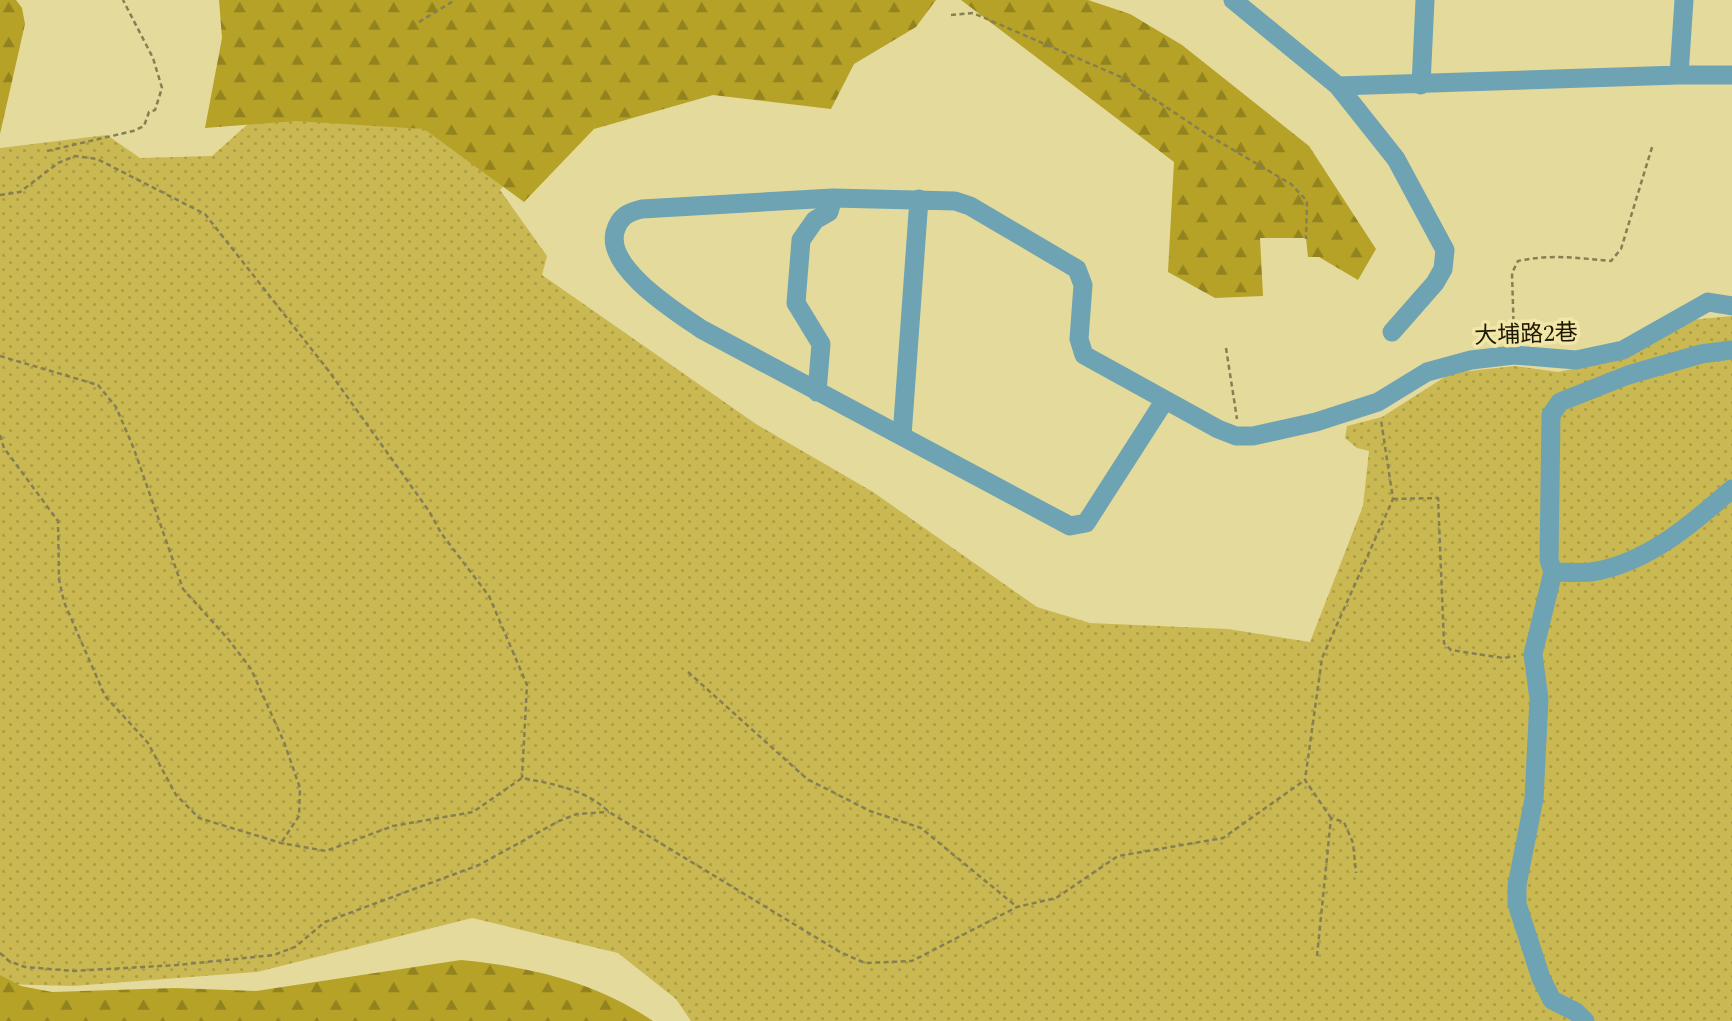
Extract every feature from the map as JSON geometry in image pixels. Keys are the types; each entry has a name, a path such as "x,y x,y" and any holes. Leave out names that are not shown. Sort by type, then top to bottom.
{"street":[{"path":"1421,85 1425,0"},
{"path":"1679,75 1684,0"},
{"path":"1245,4 1338,86 1396,159 1446,250 1443,269 1435,284 1392,332"},
{"path":"1338,86 1732,75"},
{"path":"817,392 821,344 796,303 801,240 815,220 829,212 833,198"},
{"path":"902,436 919,199 833,198 642,209 628,212 620,219 614,239 616,250 632,275 701,329 1070,526 1086,523 1165,400"},
{"name":"大埔路2巷","path":"919,199 955,201 970,206 1077,269 1083,285 1079,339 1084,355 1186,413 1236,436 1276,433 1378,402 1427,372 1471,359 1514,355 1576,360 1623,350 1708,302 1732,306"},
{"path":"1585,1021 1576,1012 1552,1000 1541,978 1517,904 1517,886 1534,799 1539,699 1533,654 1553,572 1549,560 1551,415 1560,402 1640,371 1701,354 1732,350"},
{"path":"1553,572 1591,572 1626,563 1667,540 1732,489"}],"path":[{"path":"47,151 144,127 149,113 155,110 162,88 153,58 123,0"},
{"path":"419,22 455,0"},
{"path":"951,15 973,13 1121,77 1208,135 1291,184 1307,201 1306,239"},
{"path":"1514,355 1512,273 1518,261 1563,256 1611,261 1621,249 1653,144"},
{"path":"0,195 20,192 58,163 75,156 97,159 205,214 328,370 429,511 441,533 489,596 527,685 522,778"},
{"path":"1226,348 1238,412 1236,436"},
{"path":"0,356 98,385 116,407 134,449 183,589 251,669 284,741 300,788 299,816 281,843"},
{"path":"1356,873 1353,843 1344,822 1331,818 1305,780 1322,658 1393,499 1378,402"},
{"path":"0,435 4,448 58,521 59,579 64,602 105,696 148,743 176,795 199,818 281,843 326,851 393,826 473,812 522,778 566,787 598,801 609,812 840,952 866,962 912,961 1017,907 1056,898 1118,856 1223,838 1305,780"},
{"path":"1393,499 1438,498 1444,642 1451,650 1503,658 1533,654"},
{"path":"688,672 807,779 870,811 921,828 1017,907"},
{"path":"0,953 9,961 25,967 74,971 177,965 274,955 295,947 326,922 479,865 559,821 577,814 609,812"},
{"path":"1318,956 1331,818"}],"shaded area":[{"path":"335,90 526,161 500,190 547,256 542,275 756,424 873,492 1037,607 1090,623 1228,629 1310,642 1363,506 1369,451 1357,448 1345,438 1347,426 1382,417 1451,373 1515,366 1558,372 1620,359 1690,320 1732,316 1732,1021 691,1021 676,999 618,953 472,918 257,972 73,986 0,984 0,148 107,135 140,158 212,156 249,123"}],"green space":[{"path":"0,0 16,0 22,8 25,24 0,134"},
{"path":"219,0 936,0 916,27 854,64 831,109 713,95 594,129 524,202 424,129 295,121 205,128 222,38"},
{"path":"961,0 1088,0 1130,14 1182,45 1309,146 1376,249 1358,280 1319,257 1308,257 1306,238 1260,238 1263,296 1215,298 1168,272 1174,162"},
{"path":"461,960 512,967 561,978 608,996 653,1021 0,1021 0,975 21,986 52,992 175,988 256,991"}]}
